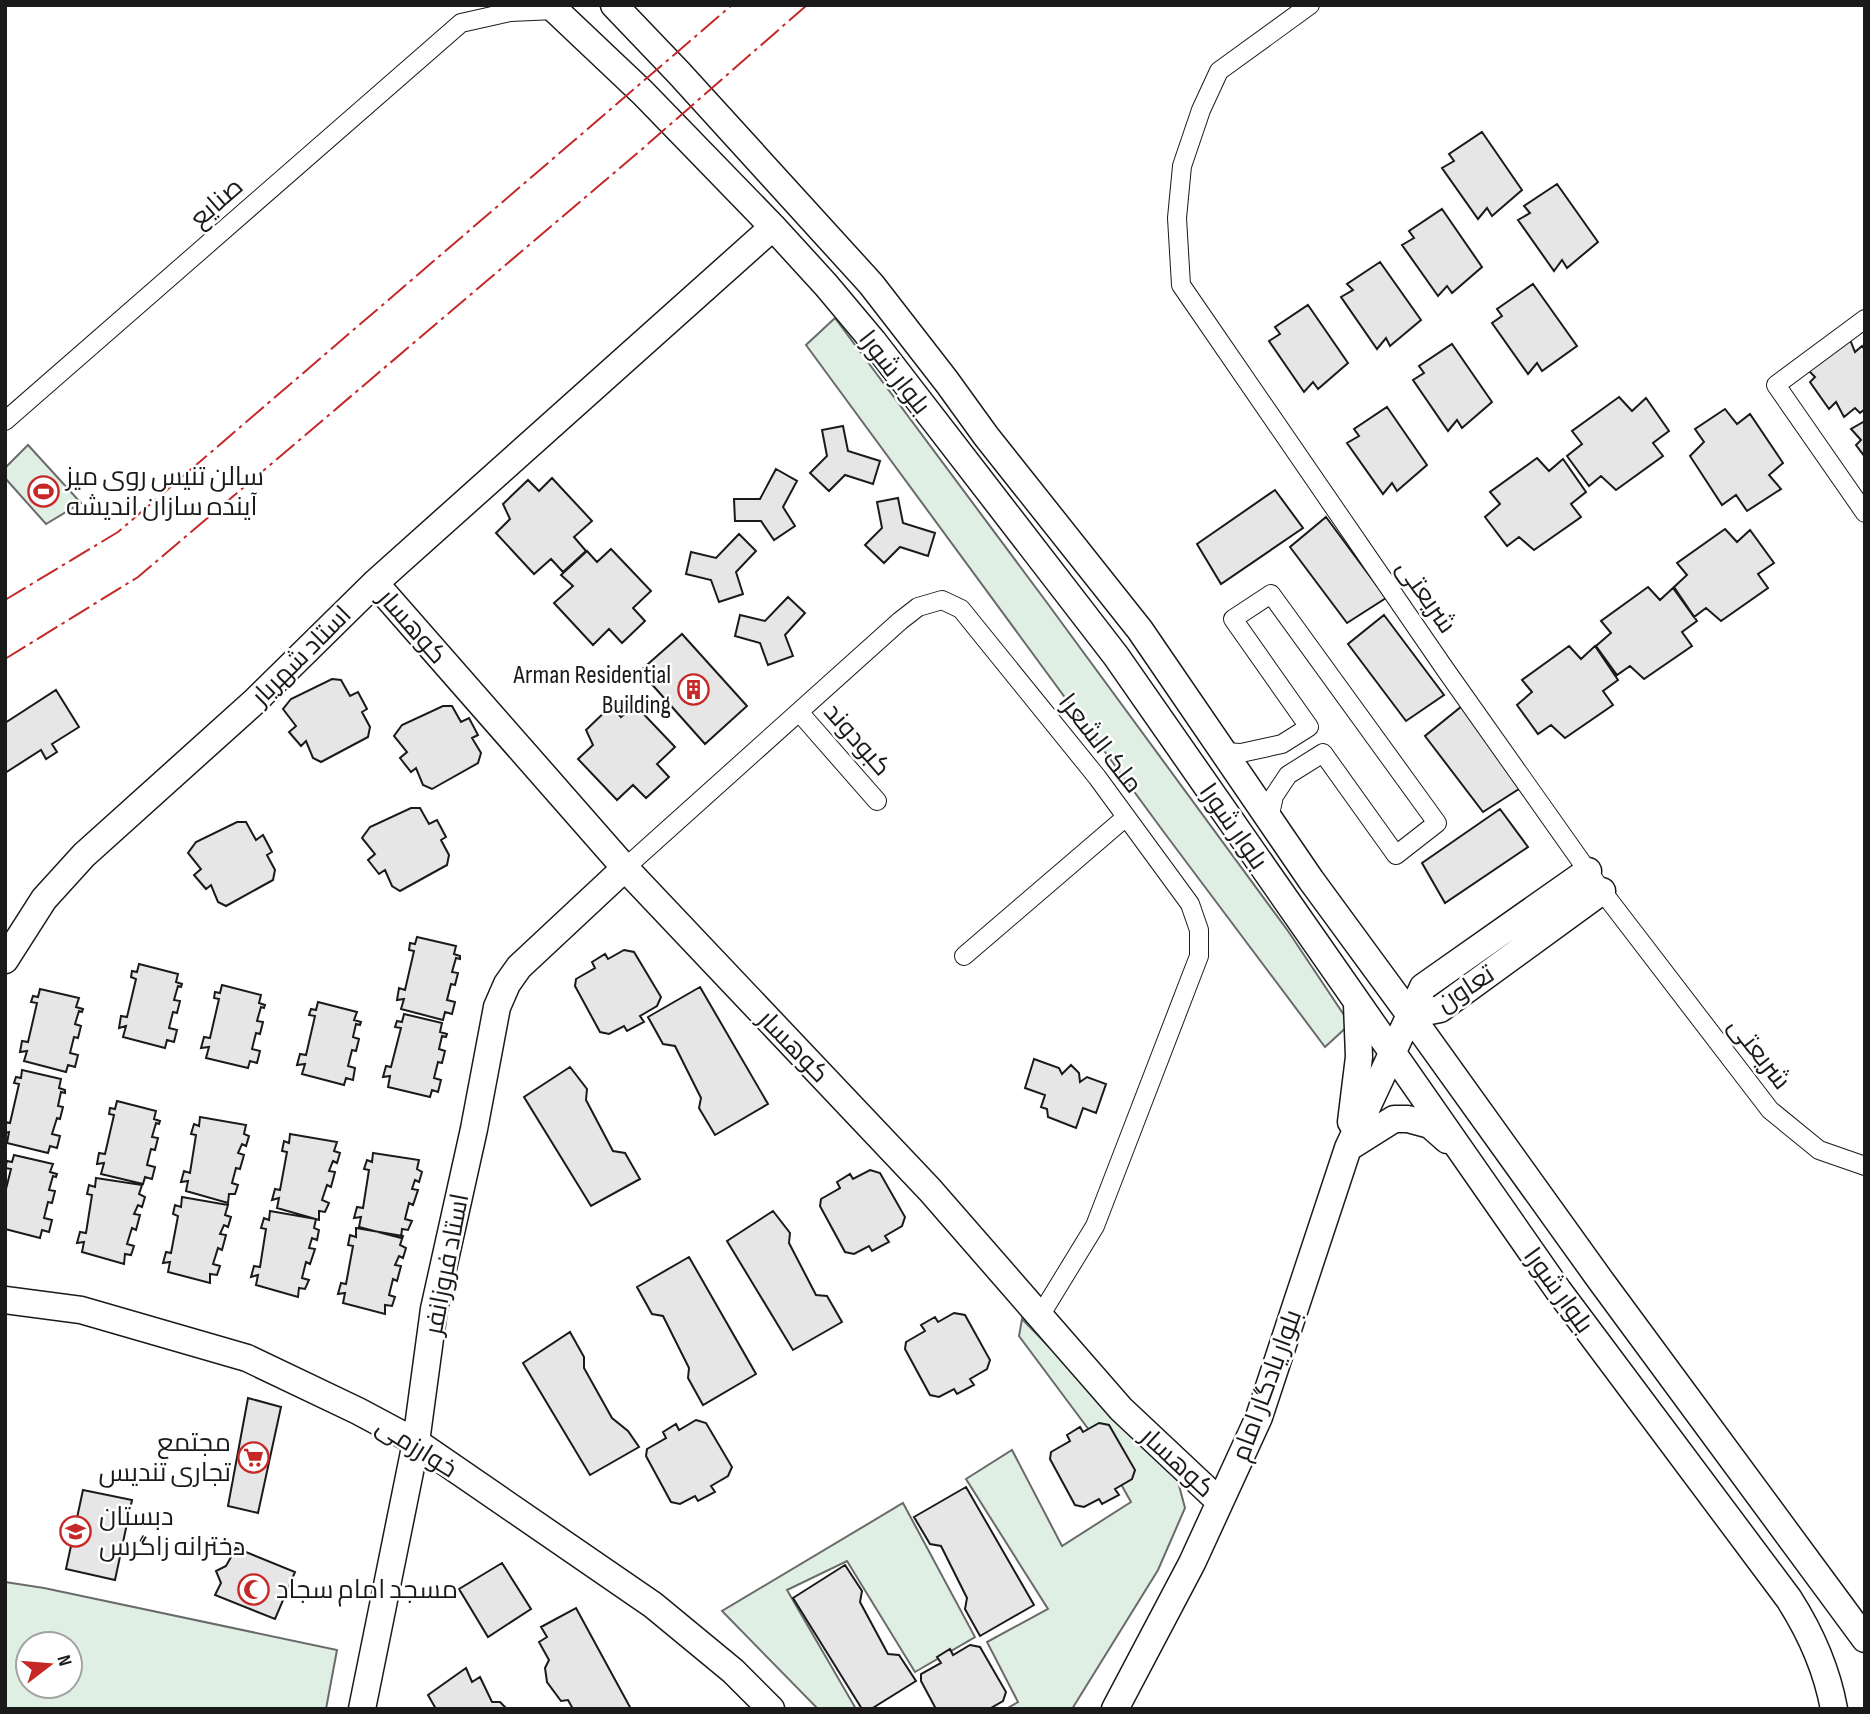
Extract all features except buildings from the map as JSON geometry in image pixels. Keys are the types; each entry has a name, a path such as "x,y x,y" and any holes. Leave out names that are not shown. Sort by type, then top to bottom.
{"street":[{"name":"بلوار شورا","path":"614,5 689,83 871,284 986,436 1140,630 1311,880 1601,1281 1865,1639"},
{"name":"شریعتی","path":"1310,5 1219,71 1200,110 1182,166 1177,218 1181,285 1445,669 1595,881 1770,1110 1819,1150 1865,1166"},
{"name":"بلوار شورا","path":"552,8 643,93 826,285 873,341 1116,656 1558,1290 1789,1599 1808,1632 1831,1692 1834,1709"},
{"path":"461,14 552,8"},
{"name":"صنایع","path":"5,421 461,14"},
{"name":"استاد شهریار","path":"5,960 44,899 84,855 254,702 375,583 773,227"},
{"path":"1865,319 1776,385 1865,513"},
{"name":"کوهسار","path":"375,583 625,868 930,1190 1121,1409 1220,1502"},
{"path":"1271,594 1437,823 1396,855 1324,753 1309,727 1233,619 1271,594"},
{"name":"ملک الشعرا","path":"625,868 918,607 942,600 961,608 1126,817 1189,904 1199,930 1199,956 1095,1226 1040,1315"},
{"name":"کبودوند","path":"799,712 877,801"},
{"path":"1223,752 1241,754 1282,744 1309,727"},
{"path":"1269,819 1274,796 1288,775 1324,753"},
{"path":"964,956 1126,817"},
{"name":"استاد فروزانفر","path":"362,1709 416,1443 434,1310 498,1007 507,984 519,967 625,868"},
{"name":"تعاون","path":"1410,1015 1440,1009 1595,881"},
{"path":"1348,1148 1359,1057 1357,1004"},
{"name":"بلوار یادگار امام","path":"1115,1709 1192,1563 1259,1417 1348,1148 1410,1015"},
{"path":"1348,1148 1394,1119 1408,1119 1430,1125 1461,1152"},
{"name":"خوارزمی","path":"5,1300 81,1310 247,1358 358,1411 416,1443 653,1605 733,1671 767,1708"}],"green space":[{"path":"835,318 1288,931 1350,1024 1325,1047 806,345"},
{"name":"سالن تنیس روی میز آینده سازان اندیشه","path":"28,445 81,503 46,524 5,478 5,468"},
{"path":"1022,1319 1177,1478 1185,1508 1158,1570 1072,1709 1006,1709 1018,1702 987,1642 1048,1609 966,1479 1012,1450 1062,1546 1131,1502 1095,1438 1019,1336"},
{"path":"903,1503 975,1637 915,1672 847,1561 787,1590 856,1709 818,1709 722,1611"},
{"path":"5,1582 337,1650 326,1709 5,1709"}],"power":[{"path":"5,600 118,532 732,5"},
{"path":"5,659 138,577 641,150 807,5"}],"place":[{"name":"سالن تنیس روی میز آینده سازان اندیشه","path":"43,491"},
{"name":"Arman Residential Building","path":"694,689"},
{"name":"مجتمع تجاری تندیس","path":"254,1457"},
{"name":"دبستان دخترانه زاگرس","path":"76,1531"},
{"name":"مسجد امام سجاد","path":"253,1589"}]}
